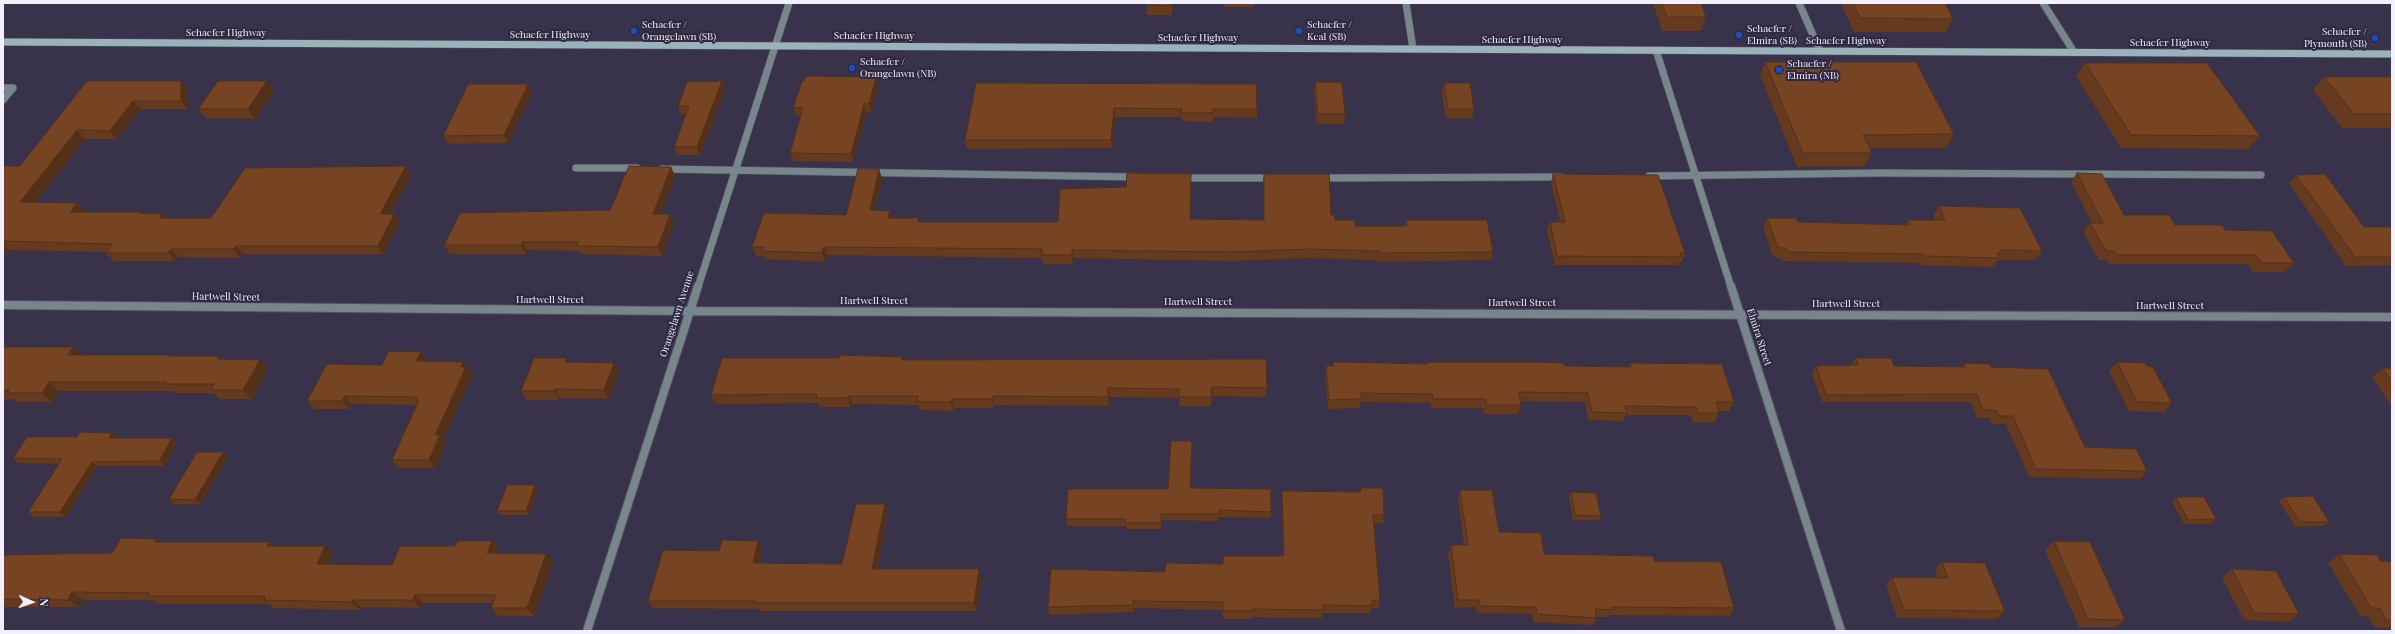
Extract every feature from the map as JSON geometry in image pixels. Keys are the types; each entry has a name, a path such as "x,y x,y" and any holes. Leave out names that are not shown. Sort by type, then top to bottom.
{"main road":[{"name":"Schaefer Highway","path":"3,42 2392,54"}],"street":[{"name":"Orangelawn Avenue","path":"587,631 688,311 789,3"},
{"path":"1406,3 1413,49"},
{"path":"1799,3 1820,51"},
{"path":"2043,3 2074,52"},
{"name":"Elmira Street","path":"1656,50 1841,631"},
{"path":"3,88 13,88 3,100"},
{"path":"576,168 735,169 783,172 1142,177"},
{"path":"1640,176 1879,173 2261,175"},
{"path":"1308,178 1568,177"},
{"path":"1174,178 1284,178"},
{"name":"Hartwell Street","path":"3,305 688,311 2392,317"}],"building":[{"path":"1147,3 1172,3 1172,6 1146,5"},
{"path":"1662,3 1701,3 1706,17 1667,17"},
{"path":"1853,3 1945,3 1953,19 1860,18"},
{"path":"1765,62 1916,62 1954,134 1863,135 1872,153 1803,153"},
{"path":"2085,63 2207,63 2260,136 2131,135"},
{"path":"806,76 876,77 869,104 864,104 851,154 790,153 803,108 793,108 802,81 804,81"},
{"path":"2324,77 2392,77 2392,114 2354,114"},
{"path":"87,81 181,81 181,101 133,101 110,131 77,130 20,202 77,203 70,212 141,212 140,213 162,214 160,218 211,218 245,168 406,166 380,214 394,214 378,246 236,246 233,249 171,249 168,253 106,253 112,244 3,241 3,166 20,166"},
{"path":"218,81 267,81 248,109 198,109"},
{"path":"722,81 697,147 674,147 689,106 678,106 687,82"},
{"path":"1315,82 1342,82 1345,114 1318,114"},
{"path":"976,83 1256,84 1257,109 1213,109 1213,113 1181,113 1182,109 1114,108 1111,140 965,140"},
{"path":"1444,83 1470,83 1474,109 1448,109"},
{"path":"468,84 528,84 504,135 443,136"},
{"path":"629,166 671,167 653,214 670,214 658,247 577,246 578,242 522,242 521,245 444,245 460,213 610,210"},
{"path":"858,169 879,169 870,210 890,211 888,218 918,218 918,222 1058,222 1060,189 1126,187 1127,173 1191,174 1190,219 1264,220 1264,174 1329,174 1331,215 1335,215 1335,220 1355,220 1355,226 1407,226 1406,220 1487,220 1493,252 1379,253 1379,251 1308,249 1231,252 1072,250 1072,255 1042,255 1042,249 824,247 822,253 762,251 764,247 752,247 764,213 846,215"},
{"path":"2077,173 2102,174 2124,215 2169,215 2175,225 2222,225 2225,230 2272,231 2294,263 2261,263 2256,255 2116,255 2114,251 2106,251 2090,223 2103,223"},
{"path":"1553,174 1658,175 1685,253 1680,253 1681,257 1557,256 1550,222 1565,222"},
{"path":"2325,174 2364,227 2392,227 2392,257 2355,257 2296,175"},
{"path":"1939,206 2020,208 2042,251 2000,250 2001,253 1997,253 1999,258 1925,256 1924,254 1787,252 1786,248 1778,248 1767,218 1796,218 1798,222 1910,225 1908,220 1945,220"},
{"path":"4,347 73,347 68,355 219,356 217,359 260,360 243,390 211,390 214,384 165,384 166,382 49,382 42,393 7,393 9,390 3,390"},
{"path":"389,351 421,352 416,361 463,362 461,367 466,367 435,435 440,435 429,460 392,460 419,400 416,400 417,397 345,396 342,401 307,401 327,364 382,365"},
{"path":"839,355 902,357 902,360 1266,359 1267,388 1211,387 1212,397 1179,397 1179,389 1108,388 1108,397 993,396 992,399 952,399 951,402 917,402 918,396 849,396 848,398 816,398 817,394 711,395 722,358 839,358"},
{"path":"534,358 567,358 565,362 614,363 604,390 555,389 554,391 521,391"},
{"path":"1856,358 1891,358 1894,366 1965,367 1964,363 1990,364 1991,367 2048,369 2085,447 2136,449 2147,471 2036,469 2013,416 1999,416 1996,410 1983,410 1977,394 1826,395 1816,366 1858,365"},
{"path":"1333,362 1428,364 1428,362 1529,362 1564,363 1565,366 1631,367 1630,363 1722,364 1734,402 1716,402 1719,413 1698,413 1696,407 1625,406 1627,413 1592,412 1588,393 1519,392 1521,405 1486,405 1486,399 1433,399 1432,394 1361,393 1361,399 1329,400 1326,366 1334,366"},
{"path":"2117,362 2145,363 2147,366 2153,367 2172,403 2137,402"},
{"path":"2383,368 2392,368 2392,382"},
{"path":"80,432 112,433 109,438 172,438 159,461 92,462 60,512 28,512 62,459 13,458 27,437 77,437"},
{"path":"1171,441 1192,441 1190,488 1271,489 1271,512 1219,510 1219,514 1161,514 1161,523 1125,523 1126,519 1066,519 1068,489 1168,489"},
{"path":"197,452 223,452 195,500 169,499"},
{"path":"507,485 535,485 526,511 497,511"},
{"path":"1361,488 1383,488 1384,515 1373,515 1380,600 1372,600 1372,606 1323,605 1323,610 1252,609 1252,611 1223,611 1223,602 1133,601 1133,605 1048,607 1051,569 1165,572 1166,563 1223,564 1223,556 1284,556 1282,491 1361,492"},
{"path":"1460,490 1492,490 1499,532 1541,533 1544,554 1653,556 1654,561 1721,562 1734,608 1612,607 1613,610 1595,609 1597,618 1537,614 1536,607 1480,606 1479,600 1458,600 1451,545 1468,545"},
{"path":"1571,492 1596,493 1601,516 1575,515"},
{"path":"2313,496 2329,522 2300,522 2284,497"},
{"path":"2176,497 2204,497 2216,519 2188,520"},
{"path":"856,504 885,504 872,569 979,569 974,603 756,603 756,601 648,601 663,550 719,551 722,540 758,541 753,563 842,564"},
{"path":"121,538 156,539 154,542 269,542 267,546 325,546 317,564 392,565 400,546 455,546 457,541 492,541 487,553 546,554 527,608 491,608 496,595 415,595 413,600 353,600 351,602 264,600 265,596 148,596 150,593 72,592 68,600 3,599 3,555 112,553"},
{"path":"2054,541 2090,542 2125,620 2088,619"},
{"path":"2339,554 2377,555 2381,561 2392,562 2392,620 2386,620 2380,608 2371,608"},
{"path":"1942,562 1985,563 2005,611 1904,610 1892,577 1948,578"},
{"path":"2232,569 2276,571 2299,614 2254,613"}],"place":[{"name":"Schaefer / Orangelawn (SB)","path":"634,31"},
{"name":"Schaefer / Keal (SB)","path":"1299,31"},
{"name":"Schaefer / Elmira (SB)","path":"1739,35"},
{"name":"Schaefer / Plymouth (SB)","path":"2375,38"},
{"name":"Schaefer / Orangelawn (NB)","path":"852,68"},
{"name":"Schaefer / Elmira (NB)","path":"1779,70"}]}
